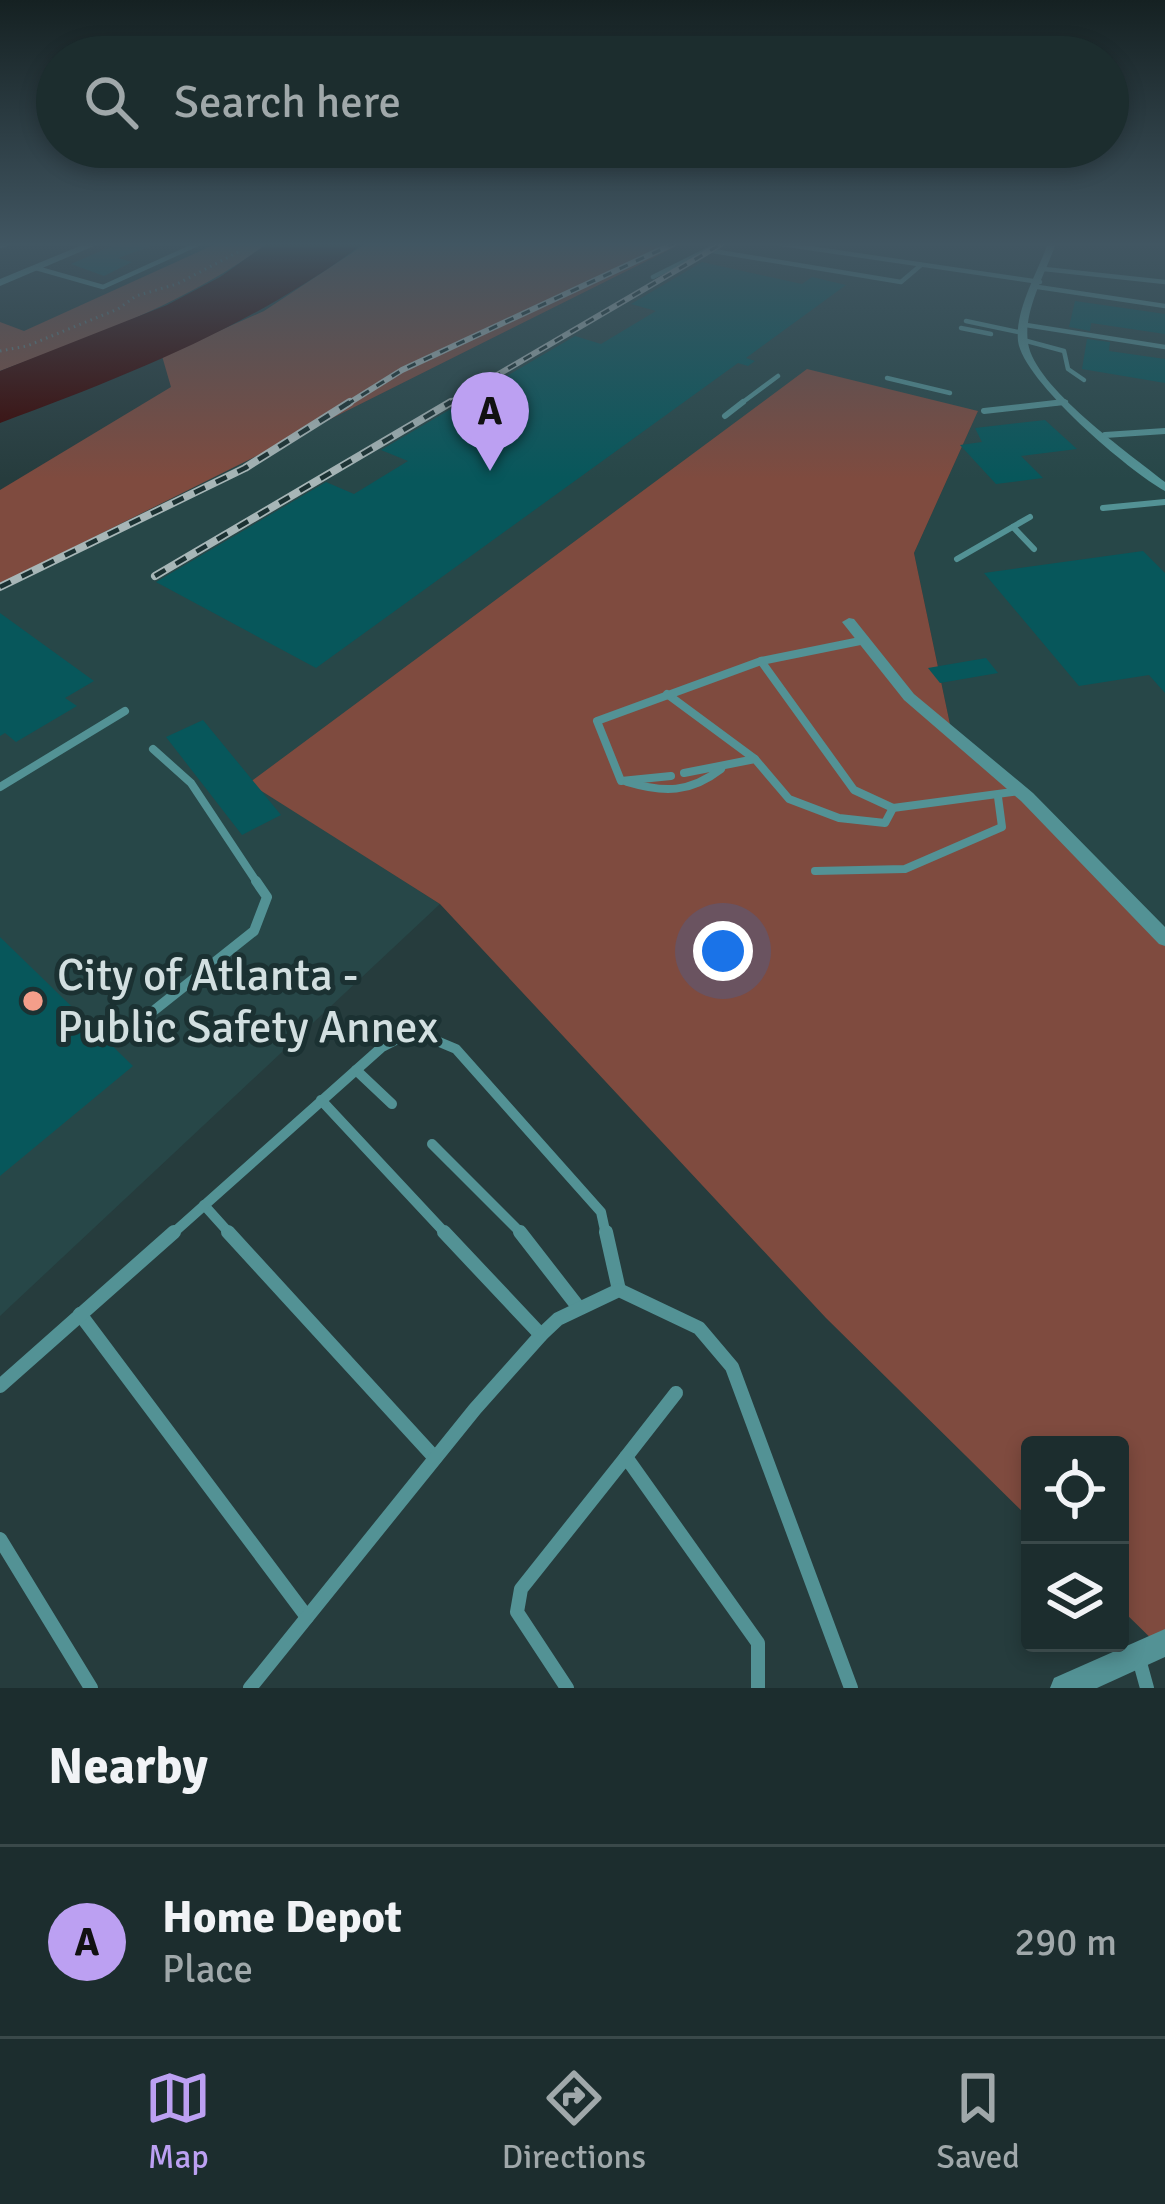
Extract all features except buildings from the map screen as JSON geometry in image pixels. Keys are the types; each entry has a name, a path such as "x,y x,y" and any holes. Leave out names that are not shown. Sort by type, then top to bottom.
{"street":[{"path":"1027,322 1024,332 1036,373 1165,488"},
{"path":"849,622 909,697 1020,790 1165,939"},
{"path":"1064,1688 1151,1649"}],"lane":[{"path":"991,334 963,325 1165,347"},
{"path":"1024,332 1064,351 1068,369 1084,380"},
{"path":"725,416 778,376"},
{"path":"886,378 950,393"},
{"path":"984,411 1066,402"},
{"path":"1105,435 1165,431"},
{"path":"1103,508 1165,502"},
{"path":"956,559 1030,517"},
{"path":"1013,527 1034,549"},
{"path":"621,781 597,721 760,661 865,640"},
{"path":"760,661 854,790 893,808 998,797 1020,790"},
{"path":"667,694 755,759 789,799 838,818 885,824 893,808"},
{"path":"0,787 124,711"},
{"path":"137,1024 254,931 267,898 191,783 153,749"},
{"path":"684,773 755,759"},
{"path":"621,781 656,792 699,788 725,765"},
{"path":"621,781 671,776"},
{"path":"815,871 905,869 1001,827 998,797"},
{"path":"0,1386 382,1047 412,1030 456,1049 602,1212 619,1290"},
{"path":"356,1070 392,1104"},
{"path":"321,1100 542,1335"},
{"path":"433,1144 540,1252 579,1308"},
{"path":"204,1205 435,1458"},
{"path":"250,1688 435,1458 542,1335 579,1308 619,1290 699,1328 732,1367 851,1688"},
{"path":"80,1315 307,1617"},
{"path":"568,1688 517,1612 520,1589 676,1393"},
{"path":"626,1457 758,1643 758,1688"},
{"path":"0,1539 92,1688"},
{"path":"1147,1688 1151,1649"}],"path":[{"path":"0,351 28,346 87,322"}],"shaded area":[{"path":"0,322 24,331 44,322 126,322 0,371"},
{"path":"125,322 238,322 95,387 0,423 0,371"},
{"path":"240,322 525,322 0,584 0,490 171,387 162,356"},
{"path":"525,322 1165,322 1165,946 951,729 914,553 978,411 250,783 440,904 0,1316 0,584"},
{"path":"807,369 978,411 914,553 951,729 1165,946 1165,1652 1129,1617 1129,1436 1021,1436 1021,1510 826,1318 440,904 249,783"}],"railway":[{"path":"346,405 402,370 506,322"},
{"path":"446,405 588,322"},
{"path":"0,587 245,468 350,402"},
{"path":"155,576 451,402"}],"place":[{"name":"Home Depot","path":"490,471"},
{"name":"City of Atlanta - Public Safety Annex","path":"33,1001"}]}
